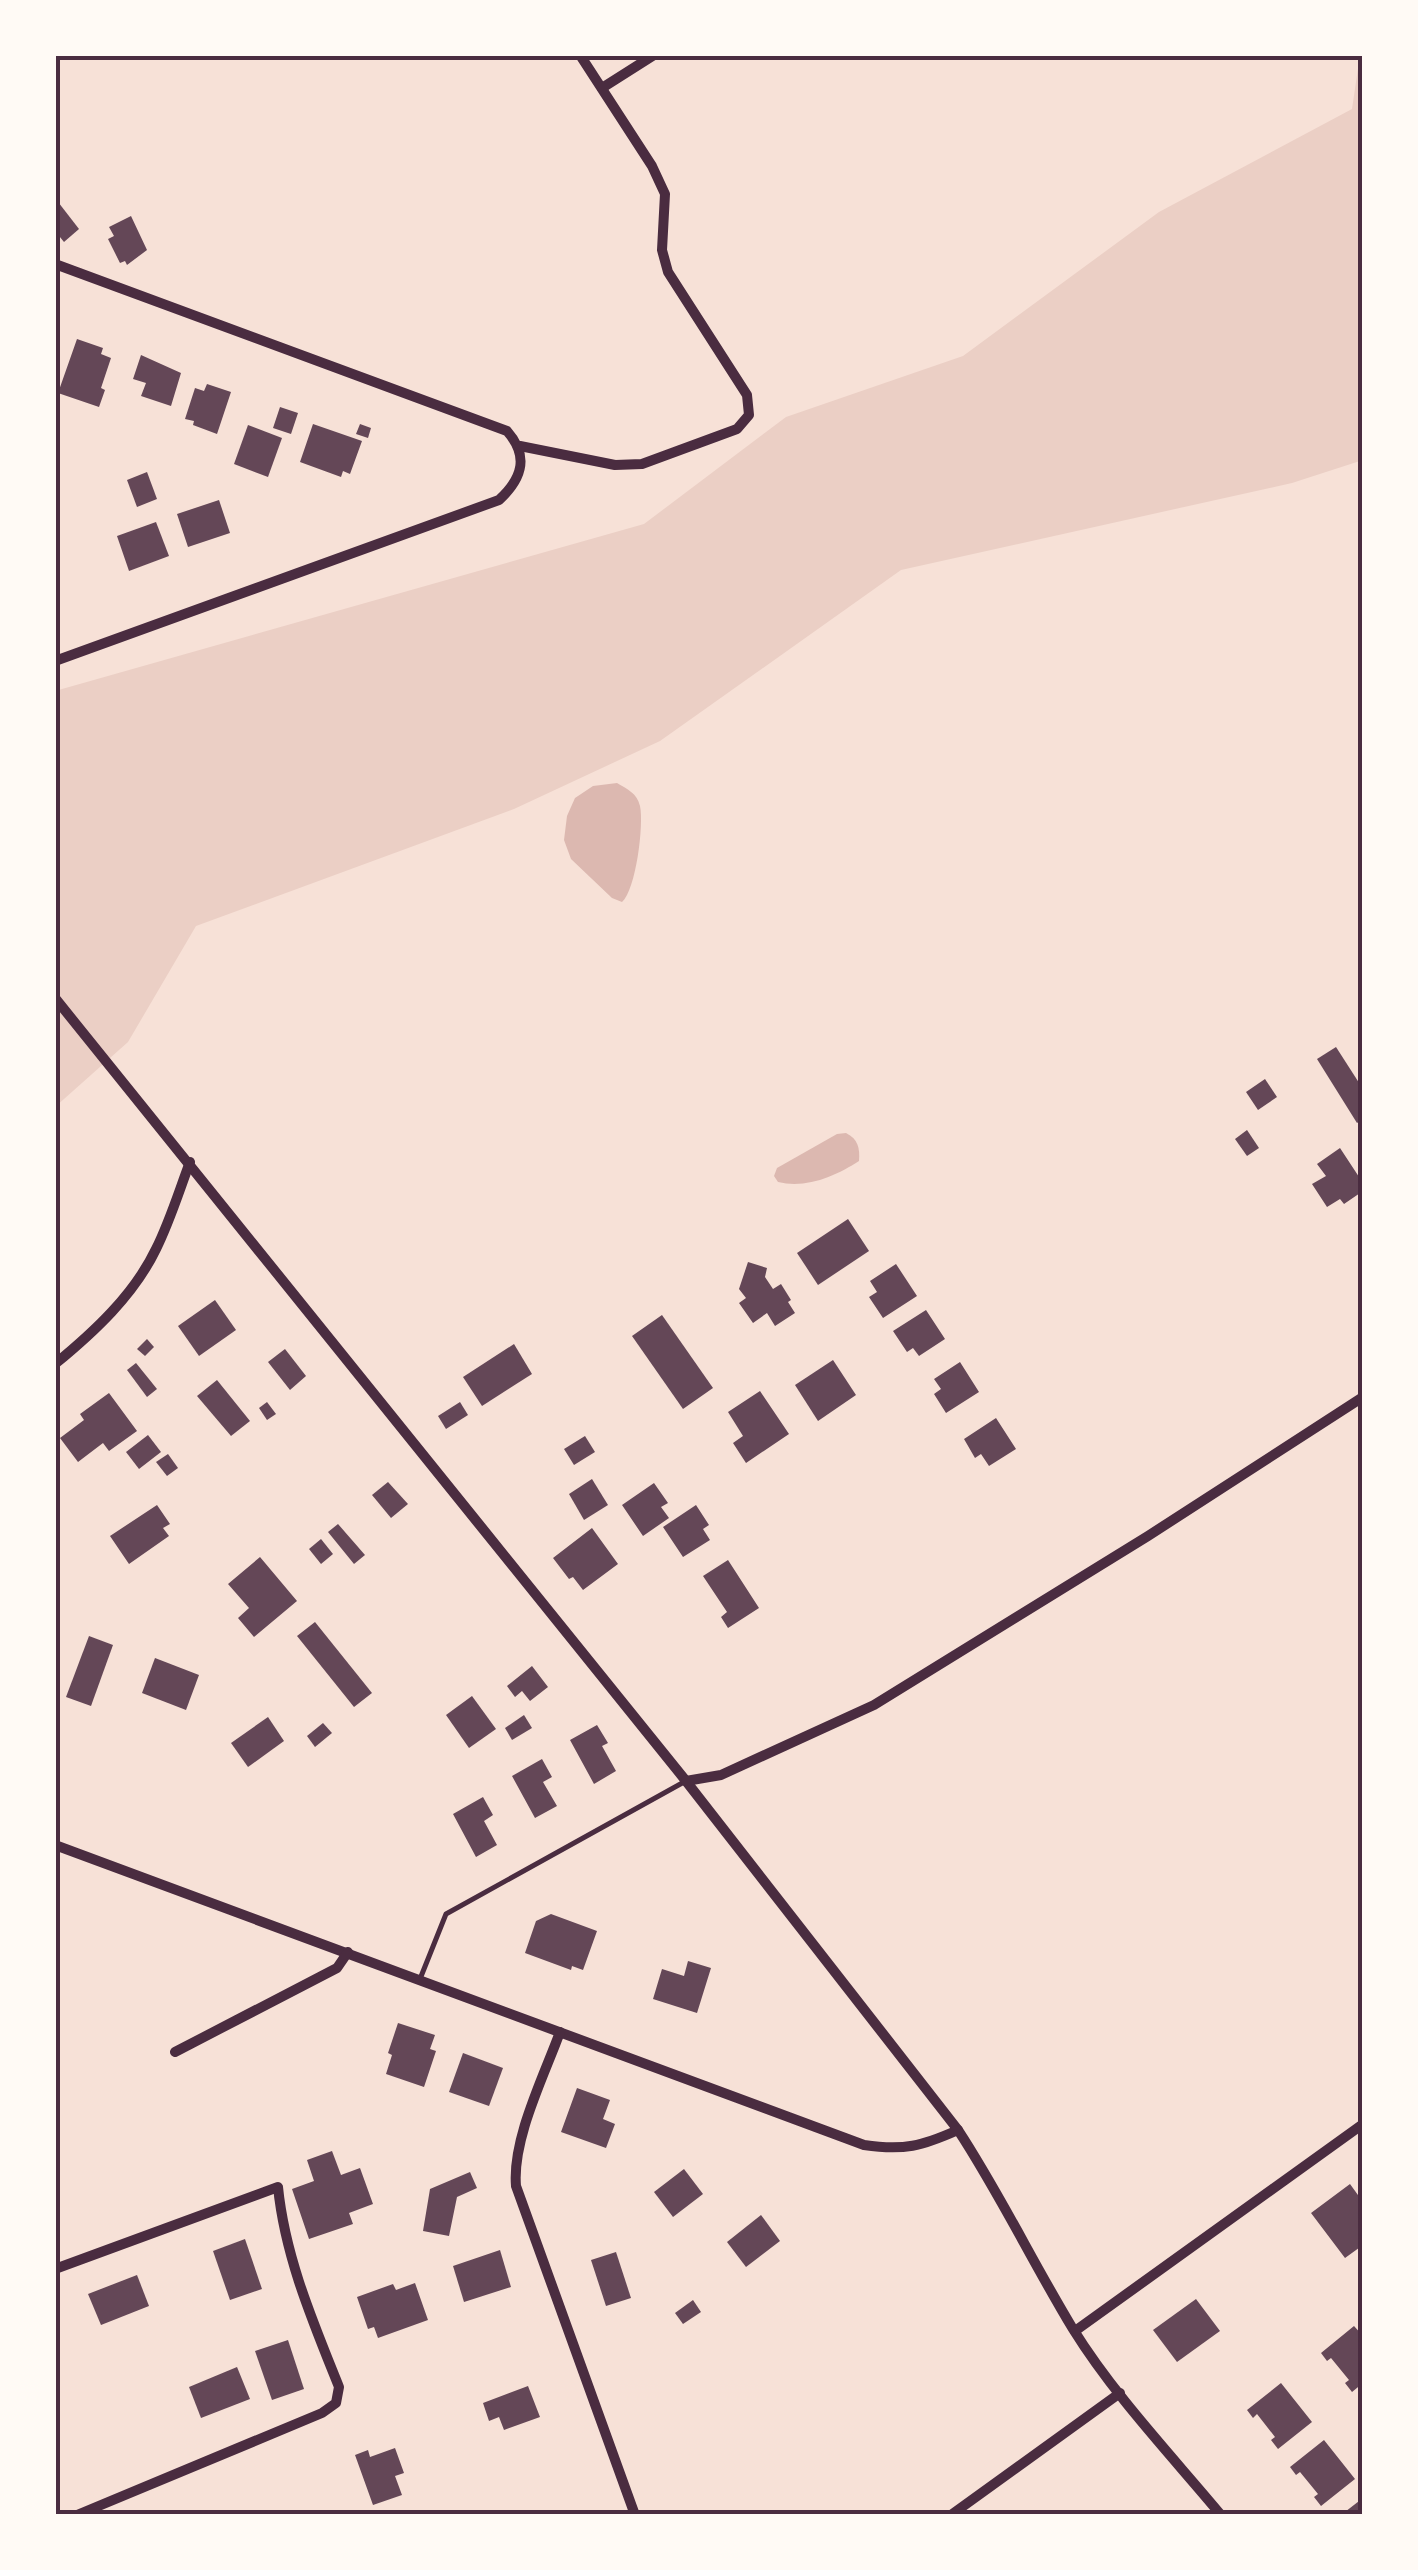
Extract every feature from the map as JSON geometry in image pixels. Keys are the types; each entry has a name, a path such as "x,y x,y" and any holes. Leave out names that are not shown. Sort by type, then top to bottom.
{"street":[{"path":"55,264 507,431 520,446 615,465 642,464 738,429 749,415 747,395 668,272 662,250 666,194 580,55"},
{"path":"602,88 654,55"},
{"path":"55,661 499,500 512,489 521,467 520,446"},
{"path":"55,998 686,1781 958,2130 1075,2331 1120,2393 1221,2515"},
{"path":"55,1364 112,1311 134,1284 156,1251 190,1162"},
{"path":"686,1781 721,1775 874,1704 1363,1398"},
{"path":"55,1845 864,2145 891,2149 922,2146 958,2130"},
{"path":"175,2052 336,1968 348,1952"},
{"path":"560,2032 521,2144 515,2166 516,2186 635,2515"},
{"path":"1075,2331 1363,2124"},
{"path":"55,2269 278,2187 281,2215 302,2294 339,2387 336,2403 322,2413 77,2515"},
{"path":"950,2515 1120,2393"}],"lane":[{"path":"420,1979 446,1914 686,1781"}],"shaded area":[{"path":"1360,55 1363,460 1292,483 901,570 660,741 514,809 196,926 128,1042 55,1107 55,691 644,524 786,417 963,356 1159,212 1352,109"},
{"path":"617,783 637,798 641,815 635,871 622,902 612,898 571,859 564,840 567,816 575,798 593,786"},
{"path":"846,1133 856,1141 859,1161 831,1176 799,1184 778,1182 774,1176 777,1168 837,1134"}],"building":[{"path":"55,198 79,229 64,242 55,231"},
{"path":"131,216 147,250 127,265 125,261 120,263 108,239 114,236 109,227"},
{"path":"77,339 103,348 101,354 111,358 99,407 58,393"},
{"path":"141,355 181,373 171,406 141,396 146,383 133,379"},
{"path":"207,384 231,392 217,434 185,419 195,388 204,391"},
{"path":"280,407 298,413 291,434 273,428"},
{"path":"313,424 362,441 350,474 343,471 341,477 300,462"},
{"path":"360,424 371,428 368,438 356,434"},
{"path":"248,425 282,438 268,477 234,464"},
{"path":"147,472 157,499 137,507 127,480"},
{"path":"219,500 230,533 188,547 177,514"},
{"path":"156,522 169,556 129,571 117,536"},
{"path":"1336,1047 1363,1089 1363,1119 1357,1123 1317,1059"},
{"path":"1265,1079 1277,1097 1258,1110 1246,1092"},
{"path":"1247,1130 1259,1148 1247,1156 1235,1139"},
{"path":"1340,1148 1363,1183 1363,1191 1344,1204 1340,1199 1327,1207 1312,1184 1326,1176 1317,1164"},
{"path":"848,1219 869,1251 818,1285 797,1253"},
{"path":"748,1262 767,1268 765,1277 773,1289 781,1284 791,1300 788,1302 795,1313 775,1326 767,1313 753,1323 739,1303 746,1298 739,1289"},
{"path":"896,1264 917,1296 883,1318 869,1297 877,1292 870,1281"},
{"path":"215,1300 236,1330 199,1356 178,1326"},
{"path":"926,1310 945,1339 919,1356 913,1348 907,1352 893,1331"},
{"path":"662,1315 713,1388 683,1409 632,1336"},
{"path":"147,1339 154,1347 145,1356 137,1349"},
{"path":"514,1344 532,1374 482,1406 463,1377"},
{"path":"285,1349 306,1376 290,1390 268,1362"},
{"path":"833,1360 856,1395 818,1421 795,1385"},
{"path":"960,1362 979,1392 946,1413 934,1394 941,1389 934,1379"},
{"path":"136,1363 157,1389 147,1397 127,1370"},
{"path":"217,1380 250,1421 231,1436 197,1396"},
{"path":"760,1391 789,1434 746,1463 733,1443 743,1436 728,1412"},
{"path":"109,1393 137,1431 109,1451 103,1443 78,1462 60,1438 84,1420 80,1414"},
{"path":"267,1402 276,1414 267,1420 259,1408"},
{"path":"460,1402 468,1415 446,1429 438,1416"},
{"path":"996,1418 1016,1449 989,1466 981,1454 975,1458 964,1439"},
{"path":"148,1435 161,1452 139,1469 126,1452"},
{"path":"585,1436 595,1452 574,1465 564,1449"},
{"path":"168,1454 178,1468 167,1476 156,1462"},
{"path":"592,1479 608,1505 584,1520 569,1494"},
{"path":"388,1482 408,1504 391,1518 372,1495"},
{"path":"654,1483 668,1503 661,1507 669,1518 643,1536 622,1505"},
{"path":"157,1505 170,1524 163,1528 169,1536 129,1564 110,1536"},
{"path":"696,1505 709,1525 703,1529 710,1540 683,1557 663,1527"},
{"path":"338,1524 365,1555 354,1564 328,1532"},
{"path":"592,1528 618,1564 583,1590 553,1558"},
{"path":"321,1539 333,1554 321,1564 309,1549"},
{"path":"260,1557 297,1601 254,1637 238,1618 249,1608 228,1584"},
{"path":"728,1560 759,1608 728,1628 721,1617 727,1612 703,1576"},
{"path":"315,1622 372,1693 354,1707 297,1636"},
{"path":"89,1636 113,1645 91,1706 66,1697"},
{"path":"155,1658 199,1675 186,1710 142,1693"},
{"path":"532,1666 548,1687 530,1701 522,1691 515,1697 507,1686"},
{"path":"472,1696 496,1729 469,1748 446,1715"},
{"path":"524,1715 532,1728 512,1740 505,1728"},
{"path":"268,1717 284,1741 248,1767 231,1743"},
{"path":"323,1723 332,1733 315,1747 307,1736"},
{"path":"597,1725 608,1743 602,1746 616,1771 594,1784 570,1740"},
{"path":"542,1759 552,1777 543,1782 557,1806 535,1818 512,1776"},
{"path":"483,1797 493,1815 484,1821 497,1845 476,1857 453,1814"},
{"path":"551,1914 597,1931 583,1970 572,1966 571,1970 525,1953 536,1921"},
{"path":"688,1961 711,1968 697,2013 653,1999 662,1969 684,1976"},
{"path":"398,2023 435,2035 430,2049 436,2051 424,2087 386,2074"},
{"path":"463,2053 503,2068 489,2106 449,2092"},
{"path":"577,2088 610,2100 603,2119 615,2124 606,2148 561,2132"},
{"path":"332,2151 341,2175 360,2168 373,2204 349,2213 353,2224 309,2239 292,2189 314,2181 307,2160"},
{"path":"684,2169 703,2194 673,2217 654,2192"},
{"path":"470,2172 477,2188 457,2197 449,2236 423,2231 430,2189"},
{"path":"1350,2184 1363,2202 1359,2215 1363,2220 1363,2245 1345,2258 1311,2213"},
{"path":"761,2215 780,2241 746,2267 727,2242"},
{"path":"245,2239 262,2289 230,2300 213,2251"},
{"path":"500,2250 511,2287 464,2302 453,2266"},
{"path":"616,2252 631,2298 606,2306 591,2260"},
{"path":"137,2275 149,2306 101,2325 88,2294"},
{"path":"415,2283 428,2320 378,2338 374,2327 368,2329 357,2297 393,2284 396,2290"},
{"path":"1196,2299 1220,2331 1177,2362 1153,2330"},
{"path":"693,2300 701,2312 683,2324 675,2313"},
{"path":"1354,2326 1363,2336 1363,2383 1352,2392 1345,2383 1349,2380 1331,2358 1327,2361 1321,2353"},
{"path":"288,2340 304,2389 272,2400 255,2351"},
{"path":"237,2367 250,2399 201,2418 189,2387"},
{"path":"1281,2383 1312,2422 1278,2449 1271,2440 1275,2437 1257,2414 1253,2418 1247,2410"},
{"path":"528,2386 540,2417 504,2430 499,2417 489,2421 483,2403"},
{"path":"1324,2440 1355,2479 1321,2506 1314,2497 1318,2494 1300,2472 1296,2475 1290,2467"},
{"path":"395,2448 404,2473 395,2476 402,2495 373,2505 355,2455 368,2450 370,2457"},
{"path":"1363,2498 1363,2515 1341,2515"}]}
